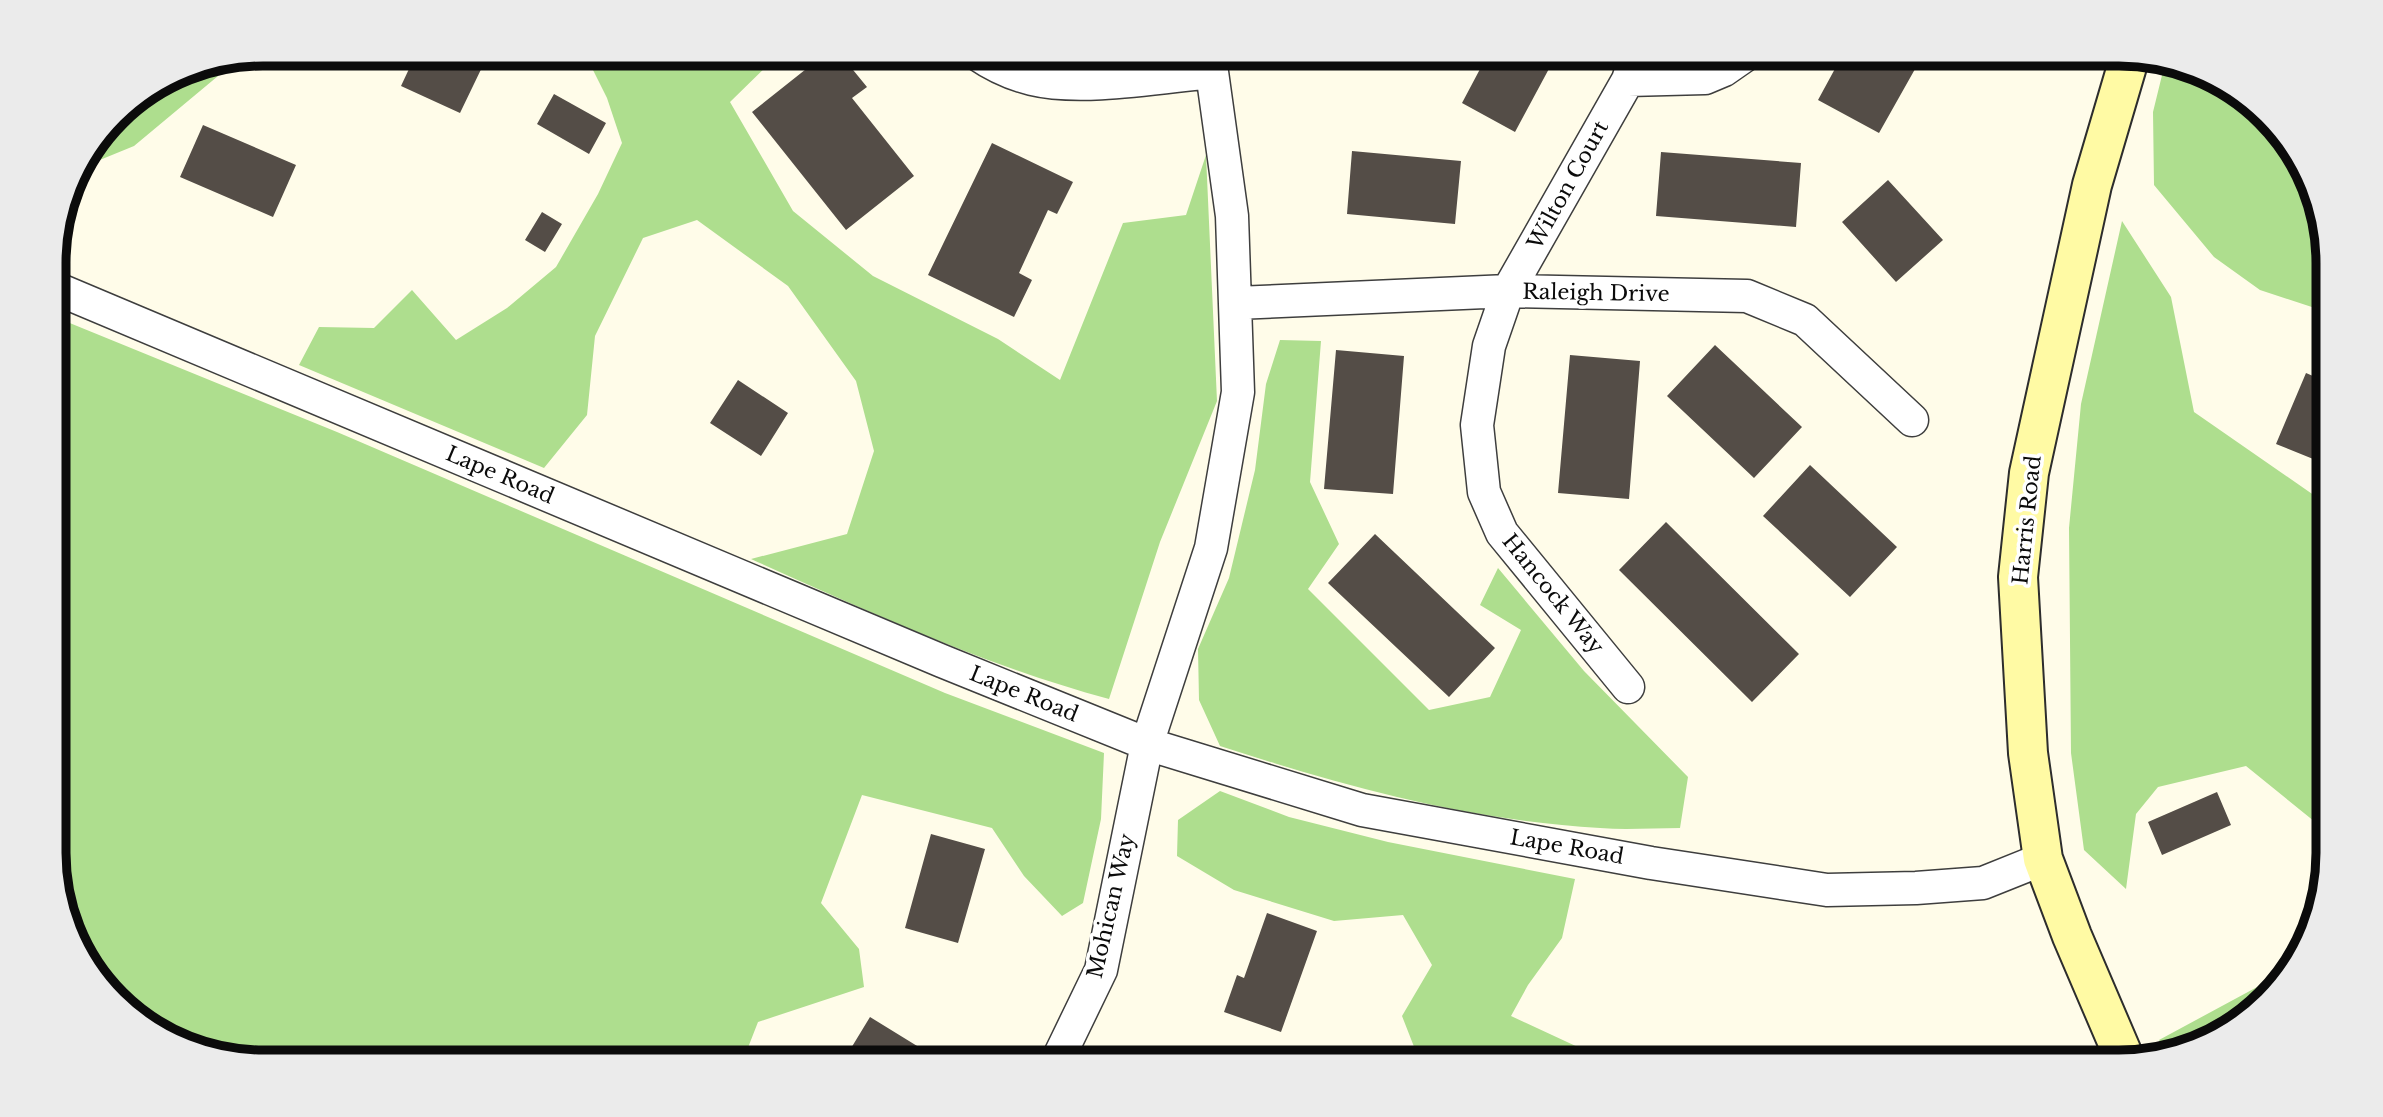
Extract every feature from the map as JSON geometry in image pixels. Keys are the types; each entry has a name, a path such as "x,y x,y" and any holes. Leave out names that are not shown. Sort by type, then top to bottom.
{"street":[{"path":"997,67 1032,79 1083,84 1189,66"},
{"name":"Mohican Way","path":"1062,1050 1101,970 1147,744 1211,548 1238,392 1232,216 1211,66"},
{"name":"Wilton Court","path":"1508,291 1632,67 1705,78 1729,66"},
{"name":"Harris Road","path":"2121,1050 2071,936 2043,859 2028,753 2018,577 2029,473 2092,185 2127,67"},
{"name":"Raleigh Drive","path":"1236,303 1508,291 1747,296 1805,320 1912,419"},
{"name":"Hancock Way","path":"1508,291 1489,346 1477,425 1484,492 1502,533 1628,687"},
{"name":"Lape Road","path":"67,293 1147,744 1362,810 1651,863 1827,890 1983,883 2043,859"}],"green space":[{"path":"591,67 766,67 730,102 793,211 873,276 998,339 1060,380 1123,223 1186,215 1206,155 1217,401 1160,542 1109,699 1017,671 972,654 751,559 847,534 874,451 856,381 788,286 697,220 643,238 595,336 587,415 544,468 299,365 319,327 374,328 412,290 456,340 507,308 556,267 598,194 622,143 607,98"},
{"path":"2163,71 2171,73 2195,81 2240,107 2276,143 2302,188 2310,212 2315,238 2316,308 2260,290 2214,257 2154,185 2153,112"},
{"path":"219,72 218,76 134,146 95,162 115,134 143,107 188,81"},
{"path":"2122,221 2171,297 2194,412 2316,497 2316,823 2246,766 2158,787 2136,814 2126,889 2084,850 2071,753 2069,528 2081,404"},
{"path":"67,322 337,432 945,693 1104,753 1101,819 1083,903 1062,916 1024,876 992,828 862,795 821,903 859,949 864,987 758,1022 747,1050 250,1050 225,1047 188,1036 143,1010 124,993 107,974 81,929 68,879"},
{"path":"1280,340 1321,341 1310,482 1339,544 1308,589 1429,710 1490,697 1521,630 1480,605 1498,568 1584,671 1688,777 1680,828 1610,829 1551,824 1455,810 1360,788 1220,746 1199,700 1198,649 1229,578 1255,470 1266,384"},
{"path":"1220,791 1289,817 1388,842 1575,879 1562,938 1528,985 1511,1016 1579,1050 1415,1050 1402,1016 1432,965 1403,915 1334,921 1234,890 1177,856 1178,820"},
{"path":"2259,986 2265,986 2249,1002 2207,1030 2162,1046 2159,1040"}],"building":[{"path":"1481,66 1550,66 1515,132 1462,103"},
{"path":"1836,66 1917,66 1879,133 1818,100"},
{"path":"410,67 482,67 460,113 401,86"},
{"path":"809,67 850,67 867,87 852,98 914,176 846,230 752,112"},
{"path":"554,94 606,123 589,154 537,124"},
{"path":"203,125 296,165 273,217 180,177"},
{"path":"992,143 1073,182 1057,214 1048,210 1019,273 1032,280 1014,317 928,275"},
{"path":"1352,151 1461,161 1455,224 1347,214"},
{"path":"1661,152 1801,163 1796,227 1656,216"},
{"path":"1888,180 1943,240 1896,282 1842,222"},
{"path":"542,212 562,224 545,252 525,240"},
{"path":"1715,345 1802,427 1754,478 1667,396"},
{"path":"1336,350 1404,356 1393,494 1324,489"},
{"path":"1570,355 1640,361 1629,499 1558,493"},
{"path":"2306,373 2316,377 2316,460 2276,444"},
{"path":"738,380 788,413 761,456 710,423"},
{"path":"1810,465 1897,547 1850,597 1763,516"},
{"path":"1666,522 1799,654 1752,702 1619,570"},
{"path":"1375,534 1495,648 1449,697 1328,583"},
{"path":"2217,792 2231,825 2162,855 2148,822"},
{"path":"931,834 985,849 958,943 905,928"},
{"path":"1267,913 1317,931 1281,1032 1224,1012 1237,975 1244,978"},
{"path":"870,1017 922,1049 921,1050 850,1050"}]}
